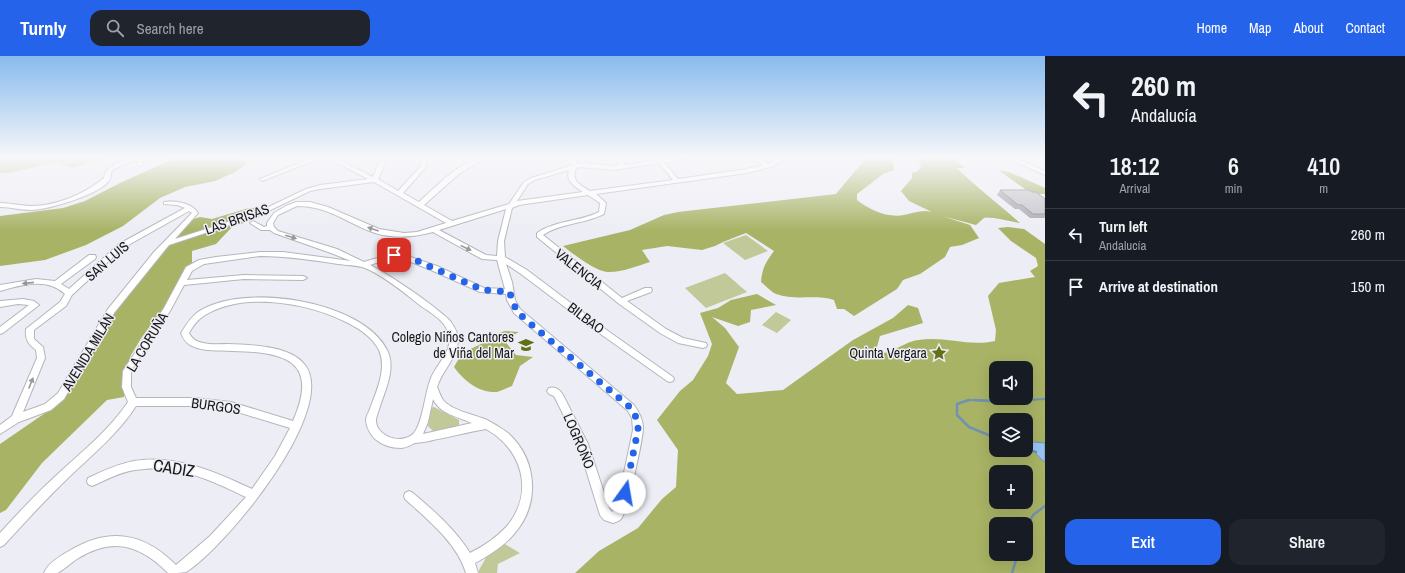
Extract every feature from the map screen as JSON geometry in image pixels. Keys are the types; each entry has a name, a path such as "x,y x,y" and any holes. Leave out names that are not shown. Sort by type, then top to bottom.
{"street":[{"path":"0,204 34,208 61,202 95,188 103,182"},
{"name":"LAS BRISAS","path":"168,243 258,214 308,190 358,182"},
{"path":"379,182 452,224"},
{"path":"399,194 410,182"},
{"path":"420,205 446,182"},
{"name":"LOGROÑO","path":"528,182 508,212 501,240 501,258 508,282 511,300 517,311 526,320 631,408 638,421 638,430 622,506 618,515 613,518 608,516 604,511 583,444 560,398 552,391"},
{"path":"575,182 580,188 591,193"},
{"path":"271,228 270,223 278,212 301,203 326,208 377,231 404,235 435,230 513,204 669,182"},
{"name":"VALENCIA","path":"591,193 599,197 604,203 602,213 589,219 552,226 539,234 540,237 621,301 663,331 681,341 703,345"},
{"path":"166,203 172,202 190,208"},
{"name":"AVENIDA MILÁN","path":"0,430 16,419 48,407 61,396 111,311 174,234 195,213 194,210 190,208"},
{"name":"SAN LUIS","path":"69,293 90,276 120,246 190,208"},
{"path":"253,223 263,229 271,228 276,232 335,252 378,272 414,296 439,316 451,328 455,340 454,347 436,377 423,423 416,439"},
{"path":"435,230 485,257 501,258"},
{"name":"LA CORUÑA","path":"133,402 128,396 125,383 127,371 189,269 202,262 254,254 304,256 362,265"},
{"path":"362,265 394,255 402,256 434,268 483,290 510,292"},
{"path":"56,284 92,257"},
{"name":"BILBAO","path":"501,258 524,272 605,333 670,378"},
{"path":"378,272 380,260"},
{"path":"181,283 244,277 303,278"},
{"path":"0,288 17,284 39,282 56,284 61,286 69,293 63,304 30,329 29,336 31,341 40,349 41,358 16,419"},
{"path":"621,301 648,290"},
{"path":"50,573 78,552 102,541 118,540 138,544 156,554 176,573 211,541 253,495 279,460 296,426 308,392 306,376 298,363 291,358 277,353 258,350 206,347 198,345 187,338 185,333 191,320 219,305 247,301 279,300 320,309 362,328 375,338 384,351 386,373 372,420 374,432 385,441 397,443 407,442 463,428 486,425"},
{"path":"0,304 21,301 34,304 33,307 0,331"},
{"path":"433,388 440,403 449,410 478,420 494,428 503,435 513,445 524,461 529,481 528,497 524,511 516,524 499,541 483,553 468,560"},
{"path":"0,541 47,491 106,434 126,413 133,402"},
{"name":"BURGOS","path":"133,402 194,402 231,406 296,426"},
{"path":"428,404 440,403"},
{"path":"460,414 464,420 463,428"},
{"path":"423,423 432,436"},
{"name":"CADIZ","path":"92,481 107,473 126,467 148,463 187,468 204,473 253,495"},
{"path":"409,496 429,513 454,540 468,560 472,573"}],"green space":[{"path":"209,182 185,187 160,198 123,226 86,245 45,260 0,266 0,216 63,208 85,201 120,183"},
{"path":"846,182 872,182 857,194 857,200 873,210 898,216 922,211 932,212 909,201 901,191 909,182 972,182 1020,223 996,218 984,218 976,225 942,216 970,225 979,238 962,245 950,247 945,257 920,274 903,280 897,289 854,316 844,309 837,309 834,300 827,298 783,296 772,292 761,282 765,265 774,251 746,233 702,250 667,246 642,250 650,262 612,272 602,271 596,268 563,246 630,230 664,215 678,212 836,194"},
{"path":"1015,182 1032,182 1045,188 1045,194 1032,194"},
{"path":"249,208 260,208 258,218 232,227 216,244 192,251 192,263 180,280 167,304 142,337 131,355 125,374 124,397 107,400 42,463 6,510 0,513 0,444 51,409 113,312 188,221 200,217 212,219"},
{"name":"Quinta Vergara","path":"1008,227 1024,229 1045,244 1045,443 1033,442 1033,413 989,413 989,457 1033,457 1033,450 1045,462 1045,573 575,573 599,551 638,528 662,499 676,487 678,450 657,420 680,391 693,380 708,356 712,344 700,313 718,308 731,300 757,294 776,305 751,310 750,322 738,326 712,317 725,328 739,347 726,383 737,394 783,390 853,340 893,318 908,305 918,308 923,323 880,336 875,354 889,352 908,343 919,340 938,339 976,343 995,341 996,330 988,296 999,283 1035,277 1030,271 1038,266 1036,258 1011,241 998,228"},
{"path":"746,235 768,251 745,260 723,243"},
{"path":"725,273 747,292 706,308 685,288"},
{"path":"776,312 791,320 777,333 762,325"},
{"path":"505,331 519,332 504,340 516,355 533,357 520,366 512,386 497,392 490,392 472,385 462,377 454,367 462,353 481,344 485,338"},
{"path":"434,407 459,420 459,425 434,432 428,426 430,408"},
{"path":"503,543 520,553 498,564 497,573 479,573 479,570 487,556"}],"water":[{"path":"1033,442 1045,443 1045,462 1033,450"}],"building":[{"path":"1000,190 1029,190 1036,192 1045,199 1045,214 1033,214 1022,205 1018,205"}],"waterway":[{"path":"1033,400 1045,399"},
{"path":"975,400 984,401"},
{"path":"966,401 957,404 957,415 969,427 989,435"},
{"path":"966,401 984,401"},
{"path":"984,401 989,401"},
{"path":"984,401 989,401"},
{"path":"1032,517 1045,506"},
{"path":"1012,573 1016,561"}],"place":[{"name":"Colegio Niños Cantores de Viña del Mar","path":"526,345"},
{"name":"Quinta Vergara","path":"939,353"}],"route":[{"path":"394,255 413,259 483,290 510,292 511,300 517,311 526,320 612,394 631,408 638,421 638,430 625,493"}]}
